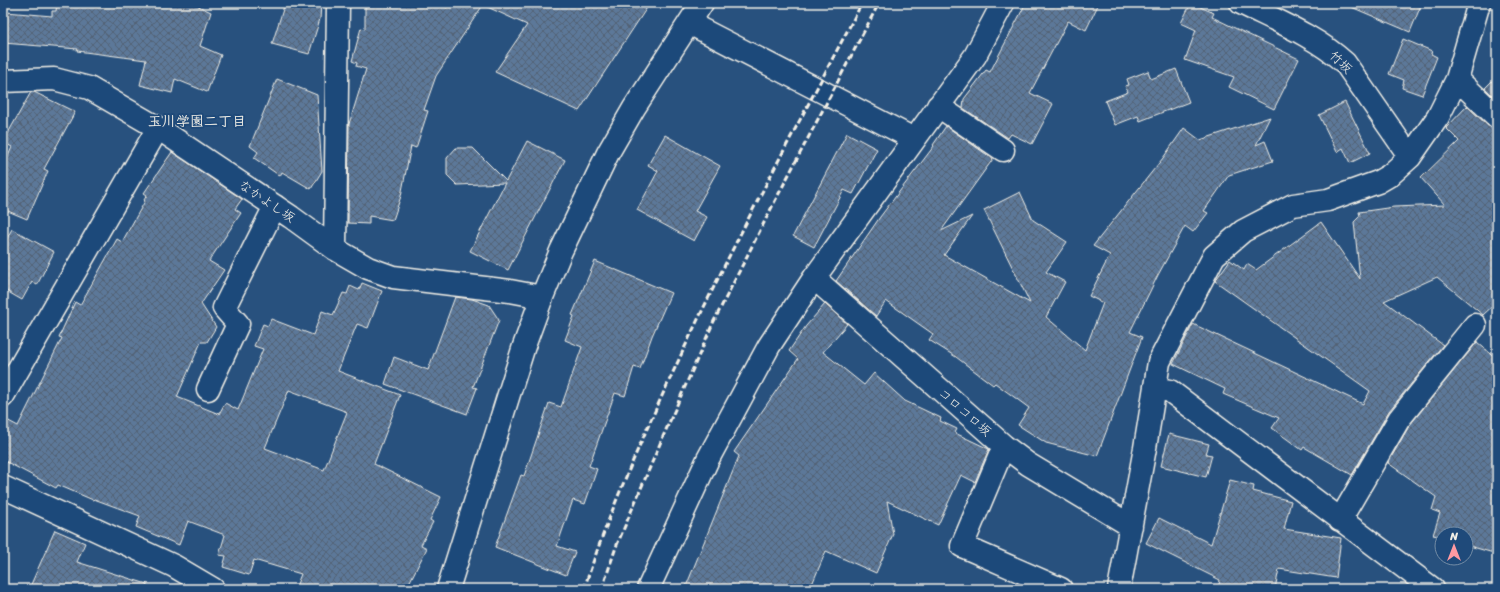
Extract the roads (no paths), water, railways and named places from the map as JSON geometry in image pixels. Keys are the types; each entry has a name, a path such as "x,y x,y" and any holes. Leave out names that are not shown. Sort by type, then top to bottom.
{"street":[{"path":"335,249 338,3"},
{"path":"448,589 520,361 542,297 561,250 608,153 634,108 702,3"},
{"path":"648,589 708,459 769,346 814,278 975,56 1003,3"},
{"name":"竹坂","path":"1242,3 1299,31 1335,54 1345,63 1410,157"},
{"path":"1119,589 1159,362 1214,256 1243,231 1293,205 1328,200 1378,182 1390,175 1410,157 1438,117 1457,79 1479,3"},
{"path":"689,23 914,139"},
{"name":"なかよし坂","path":"3,81 54,79 89,88 158,128 275,206 335,249 368,268 393,277 510,291 542,297"},
{"path":"1457,79 1497,117"},
{"path":"938,106 1003,150"},
{"path":"3,396 158,128"},
{"path":"208,389 238,324 224,308 275,206"},
{"name":"コロコロ坂","path":"814,278 1004,446 1028,464 1131,526"},
{"path":"1340,520 1399,419 1474,325"},
{"path":"1155,388 1170,392 1433,589"},
{"path":"1004,446 962,546 1061,589"},
{"path":"3,487 174,566 213,589"}],"railway":[{"path":"584,589 602,536 645,432 715,285 763,190 862,3"},
{"path":"602,589 616,547 713,323 879,3"}],"district":[{"name":"玉川学園二丁目","path":"197,121"}]}
